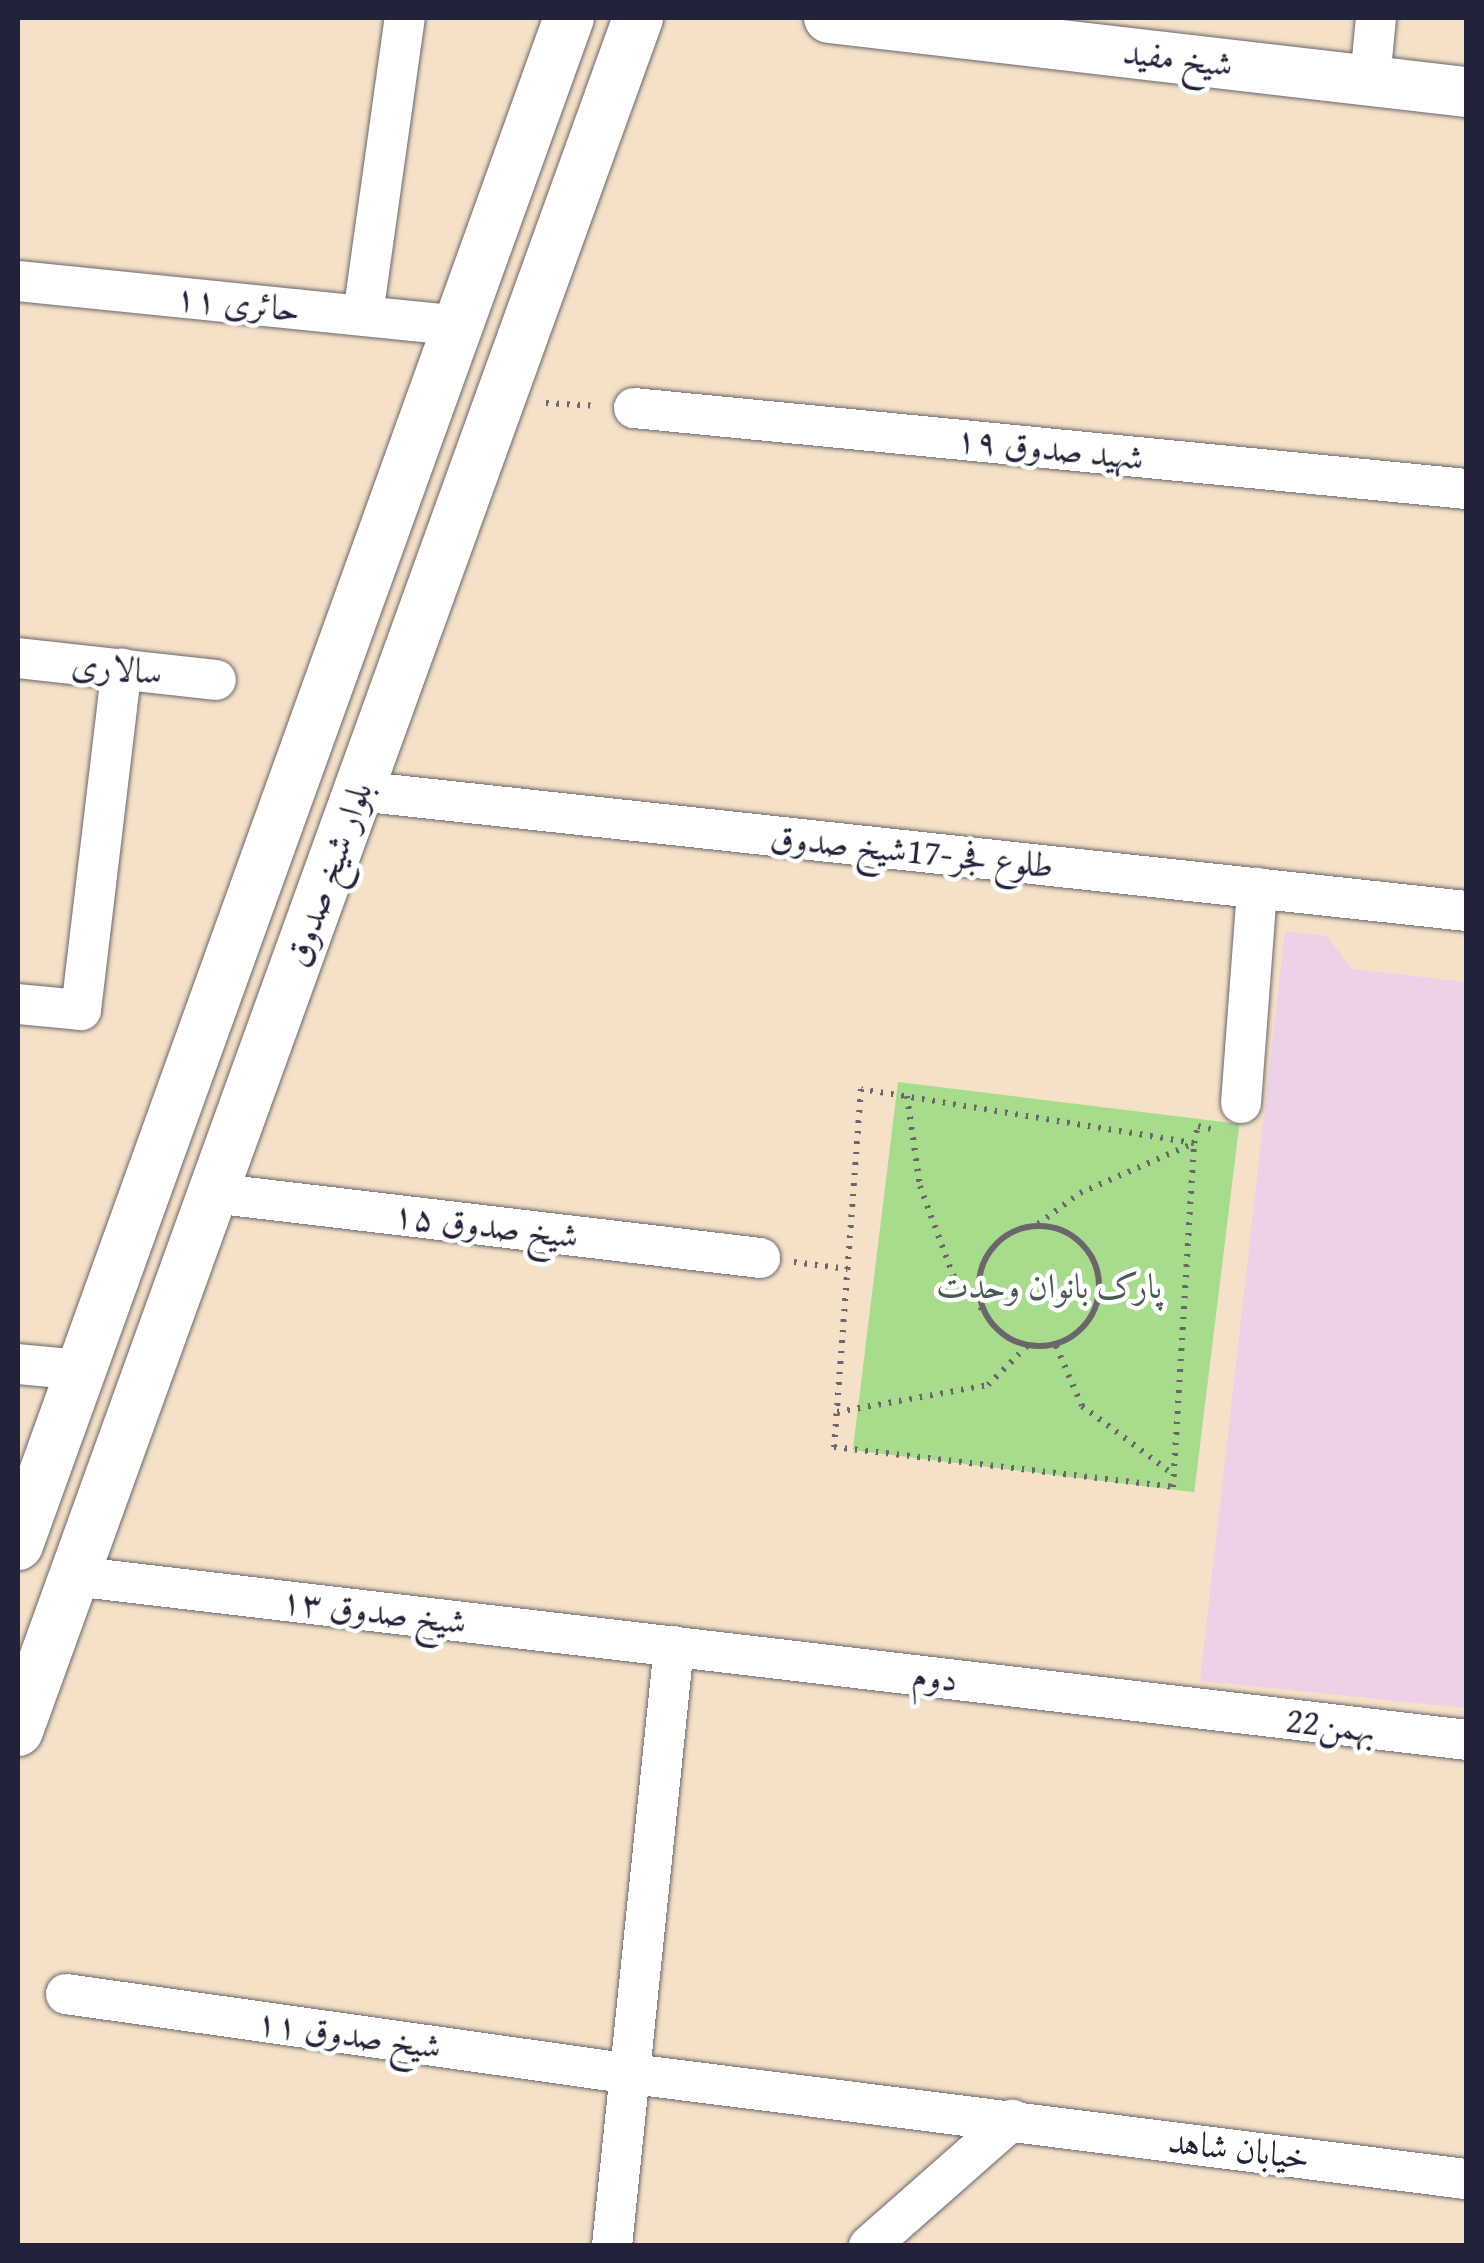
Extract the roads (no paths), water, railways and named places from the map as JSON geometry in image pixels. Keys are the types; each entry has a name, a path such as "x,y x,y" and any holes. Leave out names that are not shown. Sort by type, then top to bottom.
{"street":[{"path":"363,315 404,18"},
{"name":"بلوار شیخ صدوق","path":"18,1544 569,18"},
{"name":"شیخ مفید","path":"829,18 1466,92"},
{"path":"1370,80 1376,18"},
{"name":"بلوار شیخ صدوق","path":"18,1731 500,400 648,23"},
{"name":"حائری ۱۱","path":"18,281 458,326"},
{"name":"شهید صدوق ۱۹","path":"634,408 1466,489"},
{"name":"سالاری","path":"18,658 216,680"},
{"path":"18,1004 81,1010 122,668"},
{"name":"طلوع فجر-17شیخ صدوق","path":"358,790 1466,911"},
{"path":"1242,1102 1257,888"},
{"name":"شیخ صدوق ۱۵","path":"212,1192 760,1258"},
{"path":"18,1364 81,1370"},
{"name":"شیخ صدوق ۱۳","path":"73,1576 674,1646"},
{"path":"612,2246 674,1646"},
{"name":"دوم","path":"674,1646 1196,1709"},
{"name":"22بهمن","path":"1196,1709 1466,1740"},
{"name":"شیخ صدوق ۱۱","path":"66,1994 632,2074 1012,2120"},
{"path":"869,2246 1012,2120"},
{"name":"خیابان شاهد","path":"1012,2120 1466,2178"}],"park label":[{"name":"پارک بانوان وحدت","path":"1049,1286"}]}
